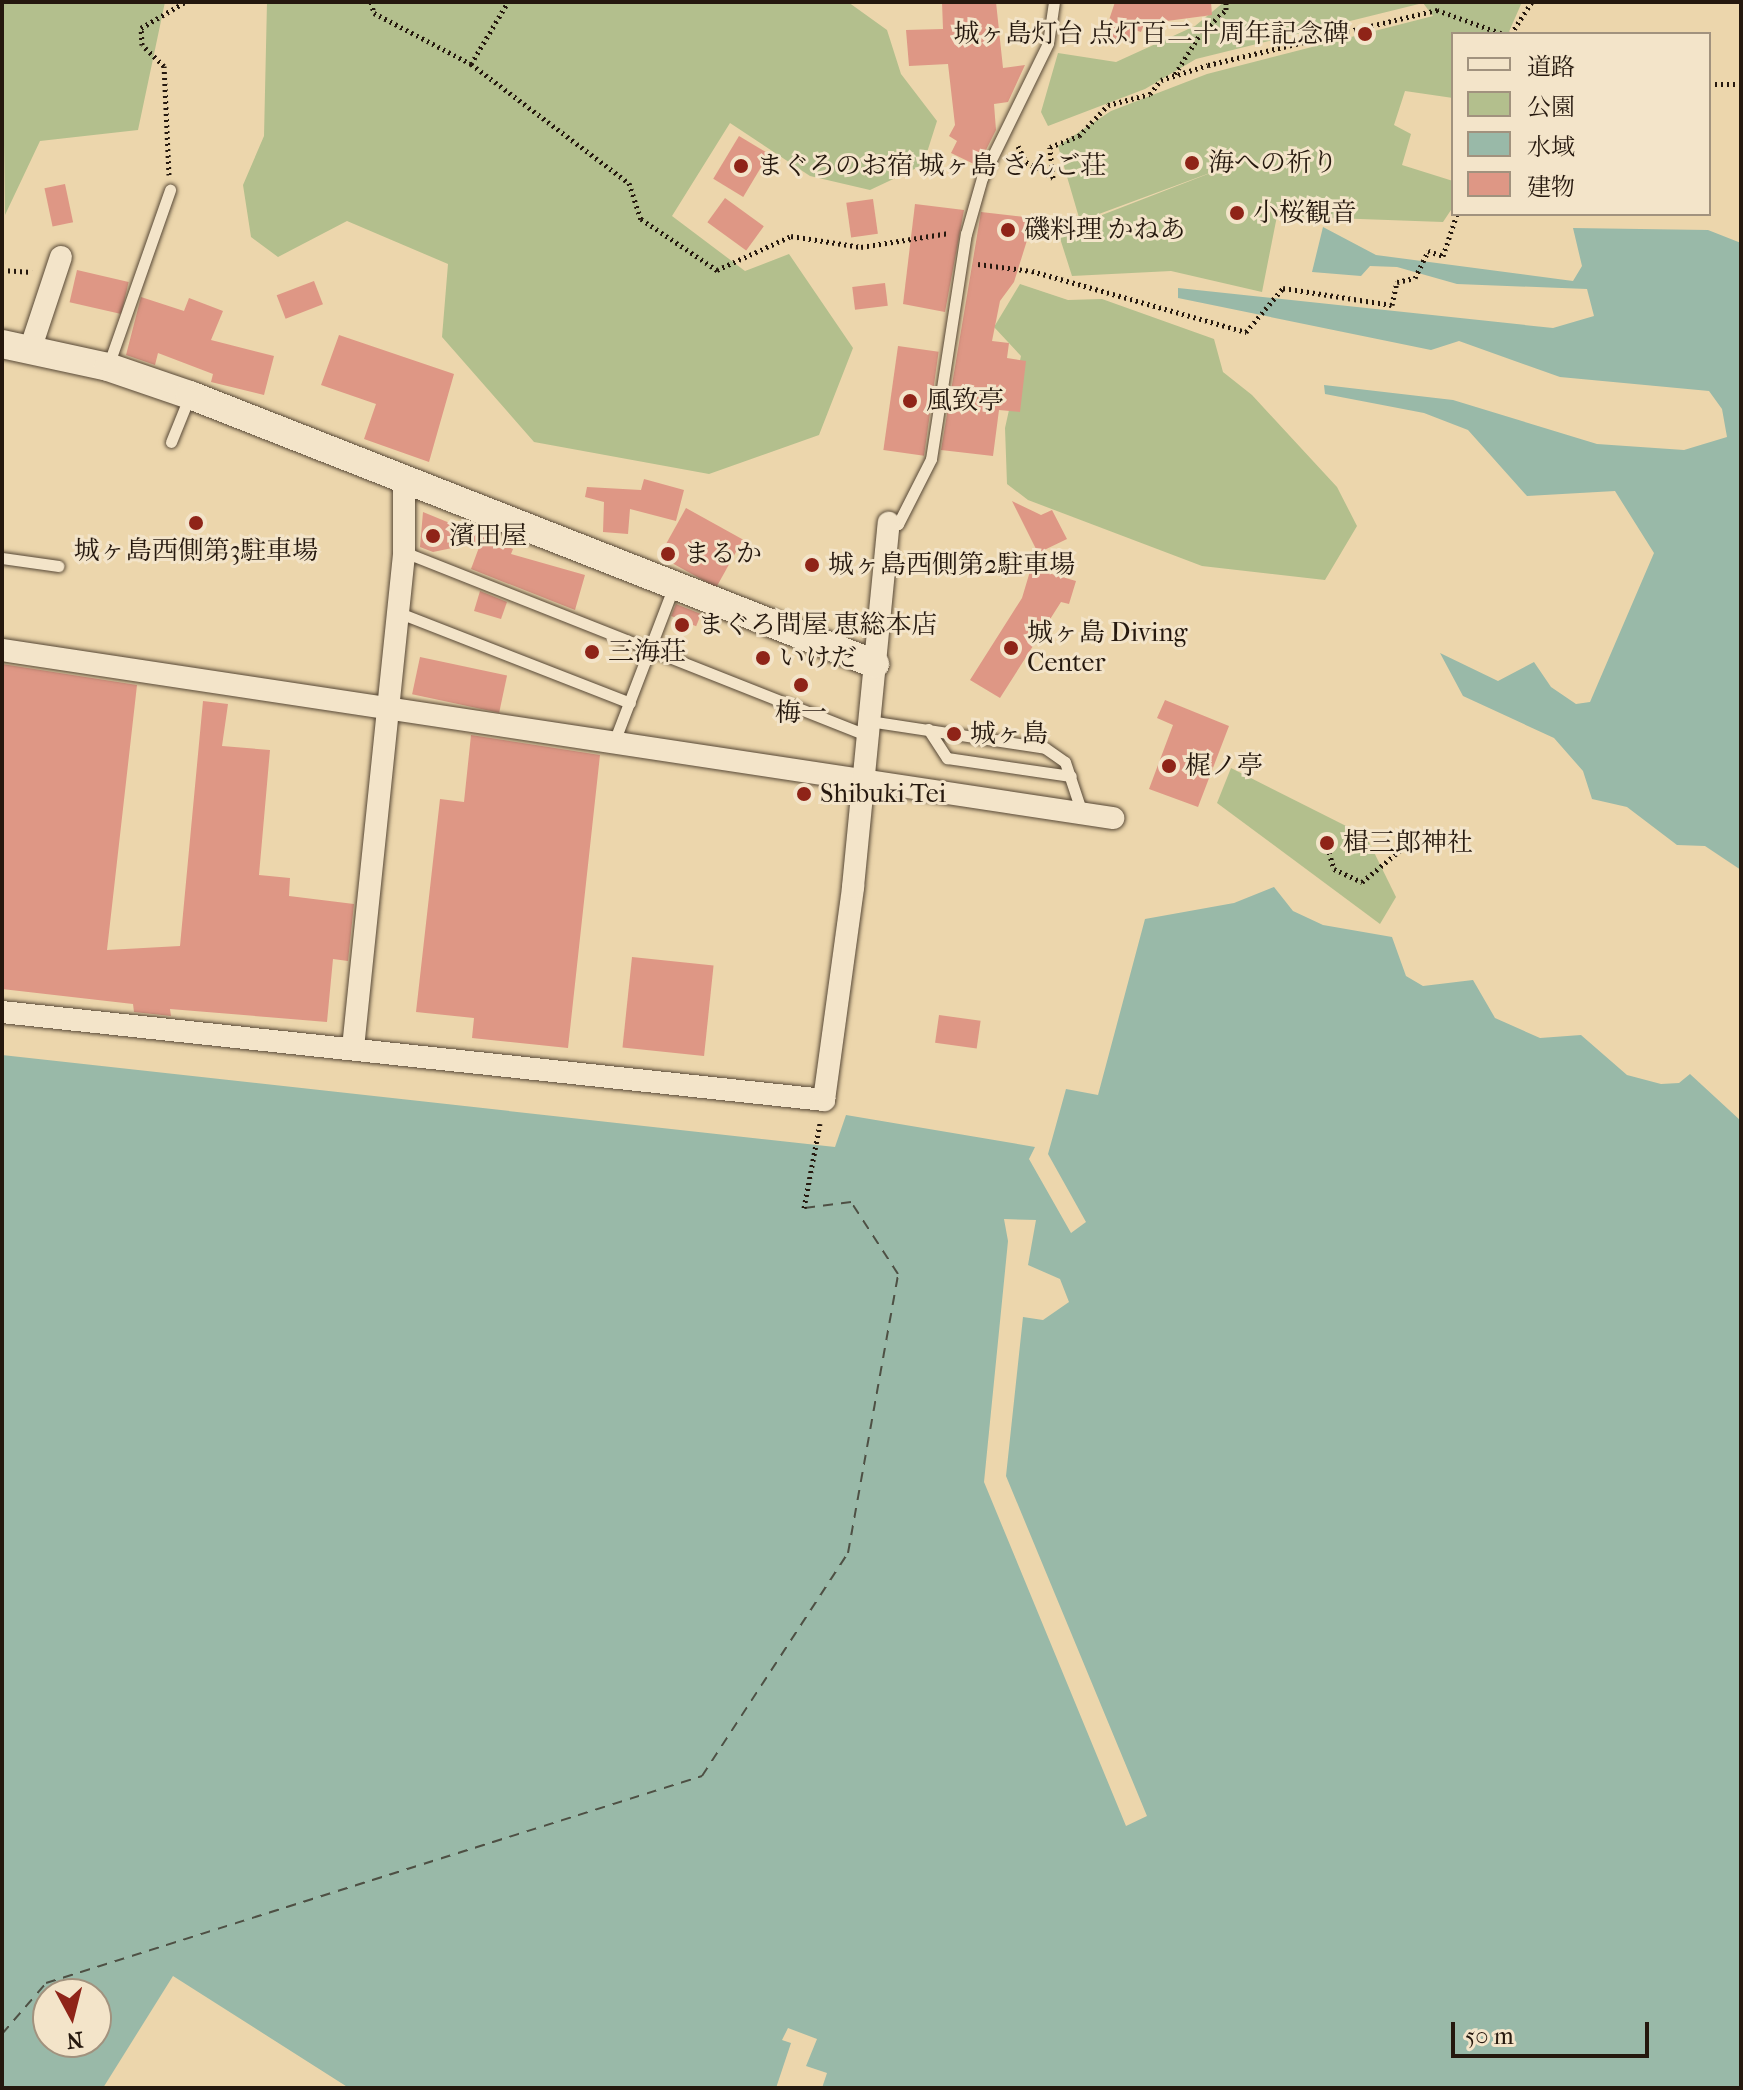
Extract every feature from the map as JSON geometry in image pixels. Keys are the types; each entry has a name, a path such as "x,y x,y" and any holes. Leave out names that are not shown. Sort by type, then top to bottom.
{"street":[{"path":"30,350 61,257"},
{"path":"2,344 108,367 190,395 875,664"},
{"path":"353,1048 404,552 404,479"},
{"path":"2,1012 824,1100 863,780 889,523"},
{"path":"2,650 1113,818"}],"lane":[{"path":"889,523 898,524 931,459 966,234 982,178 1048,43 1054,2"},
{"path":"108,367 170,190"},
{"path":"171,442 190,395"},
{"path":"404,552 650,652 868,728 928,729 1045,748 1065,762 1082,813"},
{"path":"2,558 58,566"},
{"path":"614,742 674,586"},
{"path":"397,612 630,703"},
{"path":"928,729 947,758 1071,776"}],"path":[{"path":"170,190 164,66 142,45 141,28 185,2"},
{"path":"371,2 374,13 416,39 471,64 629,183 641,219 717,270 791,236 861,247 934,231 966,234"},
{"path":"471,64 508,2"},
{"path":"1009,128 1026,162 1053,178 1050,147 1079,136 1108,105 1150,94 1174,76 1201,33 1226,10 1226,2"},
{"path":"1512,32 1532,2"},
{"path":"1174,76 1437,10 1498,32"},
{"path":"1711,84 1741,84"},
{"path":"961,262 1032,271 1246,332 1283,288 1392,305 1397,282 1415,278 1428,251 1443,256 1456,216"},
{"path":"1329,852 1334,869 1362,882 1403,848"},
{"path":"804,1208 824,1100"}],"green space":[{"path":"2,2 165,2 138,130 40,141 5,215"},
{"path":"267,2 848,2 887,30 901,74 937,121 923,165 870,190 810,176 730,123 672,216 745,271 789,254 853,348 819,435 709,474 534,442 442,337 448,264 347,221 278,257 251,237 243,185 264,136"},
{"path":"1224,2 1522,2 1509,32 1451,32 1451,98 1405,91 1394,125 1411,134 1402,165 1451,180 1451,210 1443,222 1277,216 1262,292 1171,271 1072,276 1058,232 1226,167 1080,221 1058,146 1111,111 1207,74 1433,16 1423,3 1196,59 1145,89 1048,126 1041,112 1058,53 1116,62 1195,26"},
{"path":"1020,284 1068,300 1102,299 1214,339 1223,372 1252,395 1337,487 1357,526 1325,580 1202,566 1028,500 1007,484 1005,428 1021,356 994,327"},
{"path":"1231,768 1366,836 1396,897 1380,924 1217,803"}],"water":[{"path":"1323,227 1376,255 1573,281 1582,266 1573,228 1708,230 1741,243 1741,870 1705,846 1677,845 1627,807 1592,799 1583,771 1554,738 1463,696 1440,653 1498,681 1534,662 1551,687 1576,704 1590,702 1654,553 1615,491 1527,496 1468,430 1424,413 1325,394 1324,385 1453,400 1597,444 1684,450 1727,437 1722,409 1709,391 1560,377 1459,341 1431,350 1178,298 1178,288 1553,328 1594,316 1587,289 1457,284 1397,267 1370,266 1361,276 1312,272"},
{"path":"1274,887 1293,911 1323,925 1392,937 1406,976 1423,986 1473,980 1495,1018 1540,1038 1581,1035 1627,1075 1661,1084 1679,1083 1690,1074 1741,1121 1741,2088 822,2088 827,2073 806,2066 817,2039 788,2028 782,2040 791,2043 776,2088 349,2088 173,1976 103,2088 2,2088 2,1055 835,1147 846,1115 1035,1147 1029,1159 1071,1233 1086,1222 1048,1154 1066,1089 1098,1095 1145,919 1234,903"}],"pier":[{"path":"1004,1219 1036,1220 1028,1265 1060,1279 1069,1302 1043,1320 1023,1317 1006,1476 1147,1816 1126,1826 984,1482 1008,1241"}],"building":[{"path":"942,2 996,2 1003,68 1025,65 1008,102 994,104 996,130 978,166 951,153 957,141 949,136 955,125 948,64 909,66 906,30 943,29"},
{"path":"1115,2 1211,2 1212,15 1144,24 1141,32 1132,29 1128,43 1104,35"},
{"path":"739,136 769,154 743,197 713,179"},
{"path":"65,184 73,222 53,227 44,188"},
{"path":"725,198 764,226 746,250 707,222"},
{"path":"873,199 878,234 851,237 846,203"},
{"path":"915,204 964,210 945,312 903,304"},
{"path":"981,212 1034,218 1014,282 1000,301 992,341 1009,343 1007,358 1026,361 1020,412 999,410 993,456 941,450"},
{"path":"77,270 129,282 121,314 70,302"},
{"path":"314,281 323,304 286,319 277,295"},
{"path":"885,283 888,306 855,310 852,287"},
{"path":"141,297 184,311 189,298 223,311 211,340 274,356 264,395 211,382 213,374 158,353 155,365 126,355"},
{"path":"339,335 454,374 429,462 364,439 376,404 321,385"},
{"path":"898,346 939,352 924,456 883,450"},
{"path":"644,479 684,490 676,521 630,509 628,534 603,532 604,502 585,497 587,487 641,490"},
{"path":"1012,501 1041,515 1052,510 1067,539 1038,553"},
{"path":"686,508 743,540 716,588 659,556"},
{"path":"423,512 513,549 511,554 585,575 575,610 471,569 481,542 433,552 420,547"},
{"path":"1031,568 1076,581 1069,604 1061,602 1000,698 970,680 1022,598"},
{"path":"480,591 507,602 501,619 474,611"},
{"path":"676,604 701,614 696,626 671,616"},
{"path":"420,657 507,676 499,713 412,694"},
{"path":"2,664 137,685 107,950 180,946 203,701 228,704 222,746 270,750 259,875 290,878 289,896 354,904 348,961 333,959 327,1022 170,1009 171,1016 134,1012 133,1004 2,989"},
{"path":"1165,700 1229,726 1198,807 1149,789 1173,725 1157,718"},
{"path":"471,735 600,755 568,1048 472,1038 474,1018 416,1012 440,799 464,802"},
{"path":"632,957 714,966 704,1056 622,1048"},
{"path":"939,1015 981,1021 977,1049 935,1043"}],"ferry route":[{"path":"2,2034 46,1983 702,1776 848,1553 898,1274 851,1202 804,1208"}],"place":[{"name":"城ヶ島灯台 点灯百二十周年記念碑","path":"1365,34"},
{"name":"海への祈り","path":"1192,163"},
{"name":"まぐろのお宿 城ヶ島 さんご荘","path":"741,166"},
{"name":"小桜観音","path":"1237,213"},
{"name":"磯料理 かねあ","path":"1008,230"},
{"name":"風致亭","path":"910,401"},
{"name":"城ヶ島西側第3駐車場","path":"196,523"},
{"name":"濱田屋","path":"433,536"},
{"name":"まるか","path":"668,554"},
{"name":"城ヶ島西側第2駐車場","path":"812,565"},
{"name":"まぐろ問屋 恵総本店","path":"682,625"},
{"name":"城ヶ島 Diving Center","path":"1011,648"},
{"name":"三海荘","path":"592,652"},
{"name":"いけだ","path":"763,658"},
{"name":"梅一","path":"801,685"},
{"name":"城ヶ島","path":"954,734"},
{"name":"梶ノ亭","path":"1169,766"},
{"name":"Shibuki Tei","path":"804,794"},
{"name":"楫三郎神社","path":"1327,843"}]}
